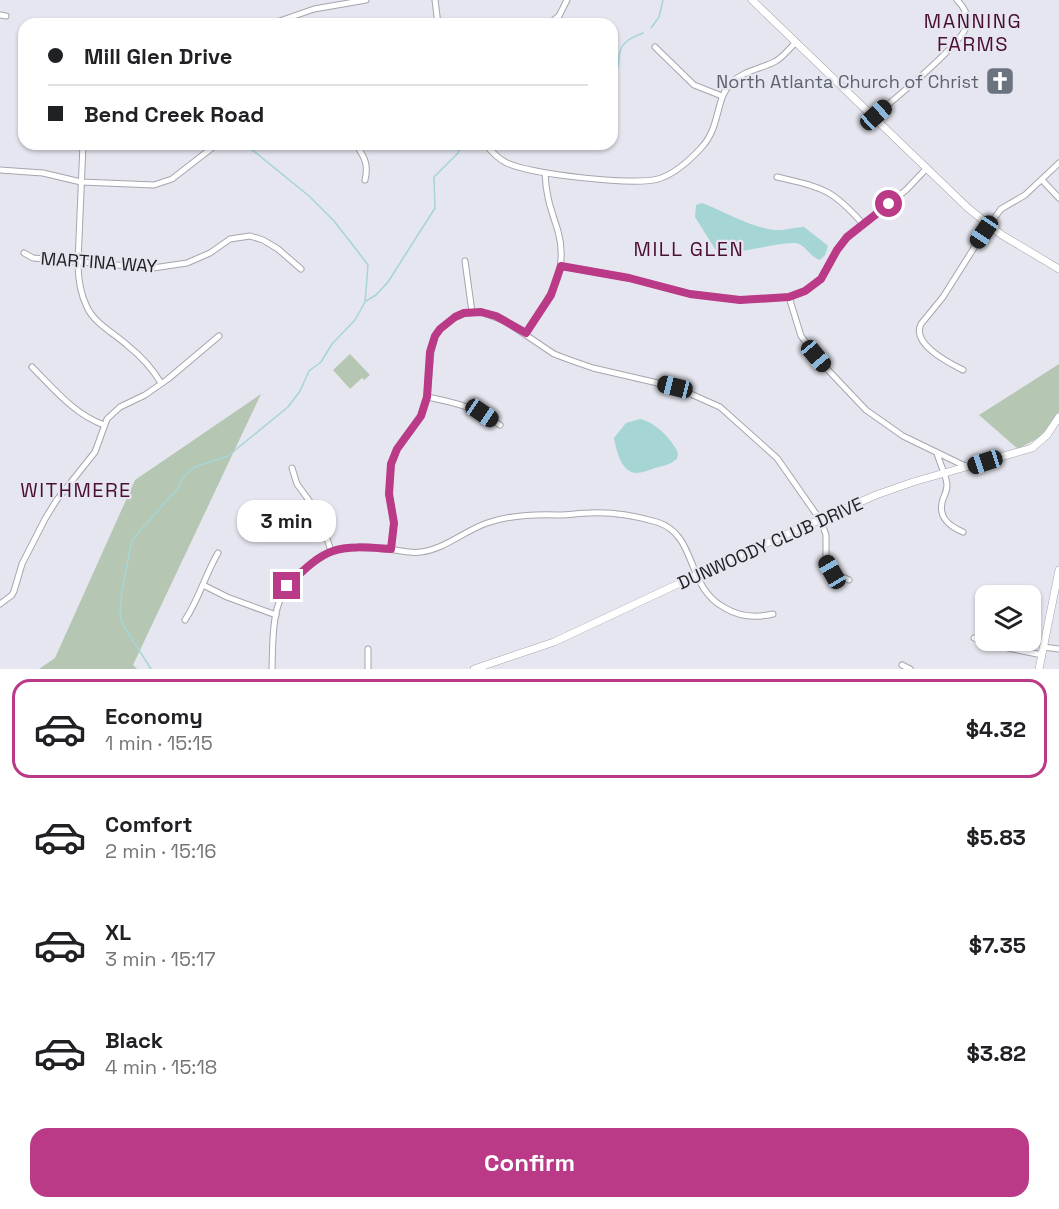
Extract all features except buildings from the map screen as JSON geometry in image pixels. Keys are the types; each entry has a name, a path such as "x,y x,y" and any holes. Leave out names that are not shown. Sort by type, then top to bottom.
{"street":[{"path":"289,18 314,9 366,0"},
{"path":"435,0 437,18"},
{"path":"556,18 567,0"},
{"path":"752,0 987,226 1059,269"},
{"path":"873,117 939,58 964,32 966,11 957,0"},
{"path":"491,150 504,162 545,173 641,182 666,177 703,146 716,124 722,96 727,88 739,76 775,62 796,42"},
{"path":"655,47 694,85 722,96"},
{"path":"83,150 78,279 86,307 91,314 143,359 161,383"},
{"path":"0,170 43,173 81,182 154,185 164,184 210,150"},
{"path":"360,150 368,169 365,180"},
{"path":"963,370 933,352 921,338 919,328 943,297 987,226 1001,209 1018,201 1059,163"},
{"path":"561,266 629,278 700,296 740,300 789,297 805,291 821,279 847,237 906,190 926,169"},
{"path":"526,333 551,295 561,266 560,242 547,200 545,173"},
{"path":"777,177 827,191 843,201 863,224"},
{"path":"1042,180 1059,198"},
{"name":"MARTINA WAY","path":"24,252 33,258 153,268 173,266 199,258 230,239 250,236 278,249 301,269"},
{"path":"465,261 472,312"},
{"path":"789,297 801,336 849,392 880,421 903,436 968,468"},
{"path":"391,549 394,523 389,494 391,464 397,449 419,421 427,397 430,352 435,336 455,317 472,312 488,313 526,333 554,354 593,368 675,387 720,407 777,458 821,521 826,535 826,561 832,572 849,580"},
{"path":"0,604 14,591 24,558 56,501 95,452 104,425 120,407 145,395 186,365 219,336"},
{"path":"32,368 69,405 92,421 104,425"},
{"path":"427,397 462,404 500,425"},
{"name":"DUNWOODY CLUB DRIVE","path":"474,669 554,642 742,554 885,491 1032,448 1047,435 1059,417"},
{"path":"937,453 947,488 942,504 942,515 950,526 963,532"},
{"path":"292,468 297,484 319,514 331,551"},
{"path":"272,669 276,615 287,586 331,551 391,549 411,553 432,550 486,523 534,514 608,513 627,515 669,527 685,546 696,576 710,599 732,612 748,616 763,617 773,614"},
{"path":"185,620 218,554"},
{"path":"1039,669 1059,570"},
{"path":"203,585 227,597 276,615"},
{"path":"974,638 1042,655"},
{"path":"1043,647 1059,649"},
{"path":"368,669 369,649"},
{"path":"902,664 909,669"}],"shaded area":[{"path":"702,203 747,223 765,228 779,230 804,227 828,246 825,255 820,260 797,243 744,251 715,249 695,217 696,205"},
{"path":"350,354 370,375 364,380 362,378 350,389 333,370"},
{"path":"1059,364 1059,412 1040,437 1018,449 979,415"},
{"path":"261,394 133,665 137,669 39,669 55,658 135,480"},
{"path":"640,419 657,427 667,437 678,453 677,459 666,465 636,473 627,469 620,459 614,438 626,423"}],"waterway":[{"path":"651,28 659,17 663,0"},
{"path":"618,67 622,47 629,40 643,33"},
{"path":"151,669 123,625 120,615 122,590 132,540 177,489 184,476 195,467 228,456 288,407 300,391 309,371 321,362 332,344 355,320 365,302 368,265 334,221 309,196 252,150"},
{"path":"366,301 376,295 388,282 435,208 434,177 459,150"}],"place":[{"name":"North Atlanta Church of Christ","path":"1000,81"}],"district":[{"name":"MANNING FARMS","path":"973,32"},
{"name":"MILL GLEN","path":"689,249"},
{"name":"WITHMERE","path":"76,490"}],"route":[{"path":"287,586 331,551 391,549 394,523 389,494 389,472 397,449 421,416 427,397 430,352 435,336 447,322 464,313 481,312 488,313 526,333 551,295 561,266 629,278 690,294 740,300 789,297 805,291 821,279 847,237 889,204"}]}
